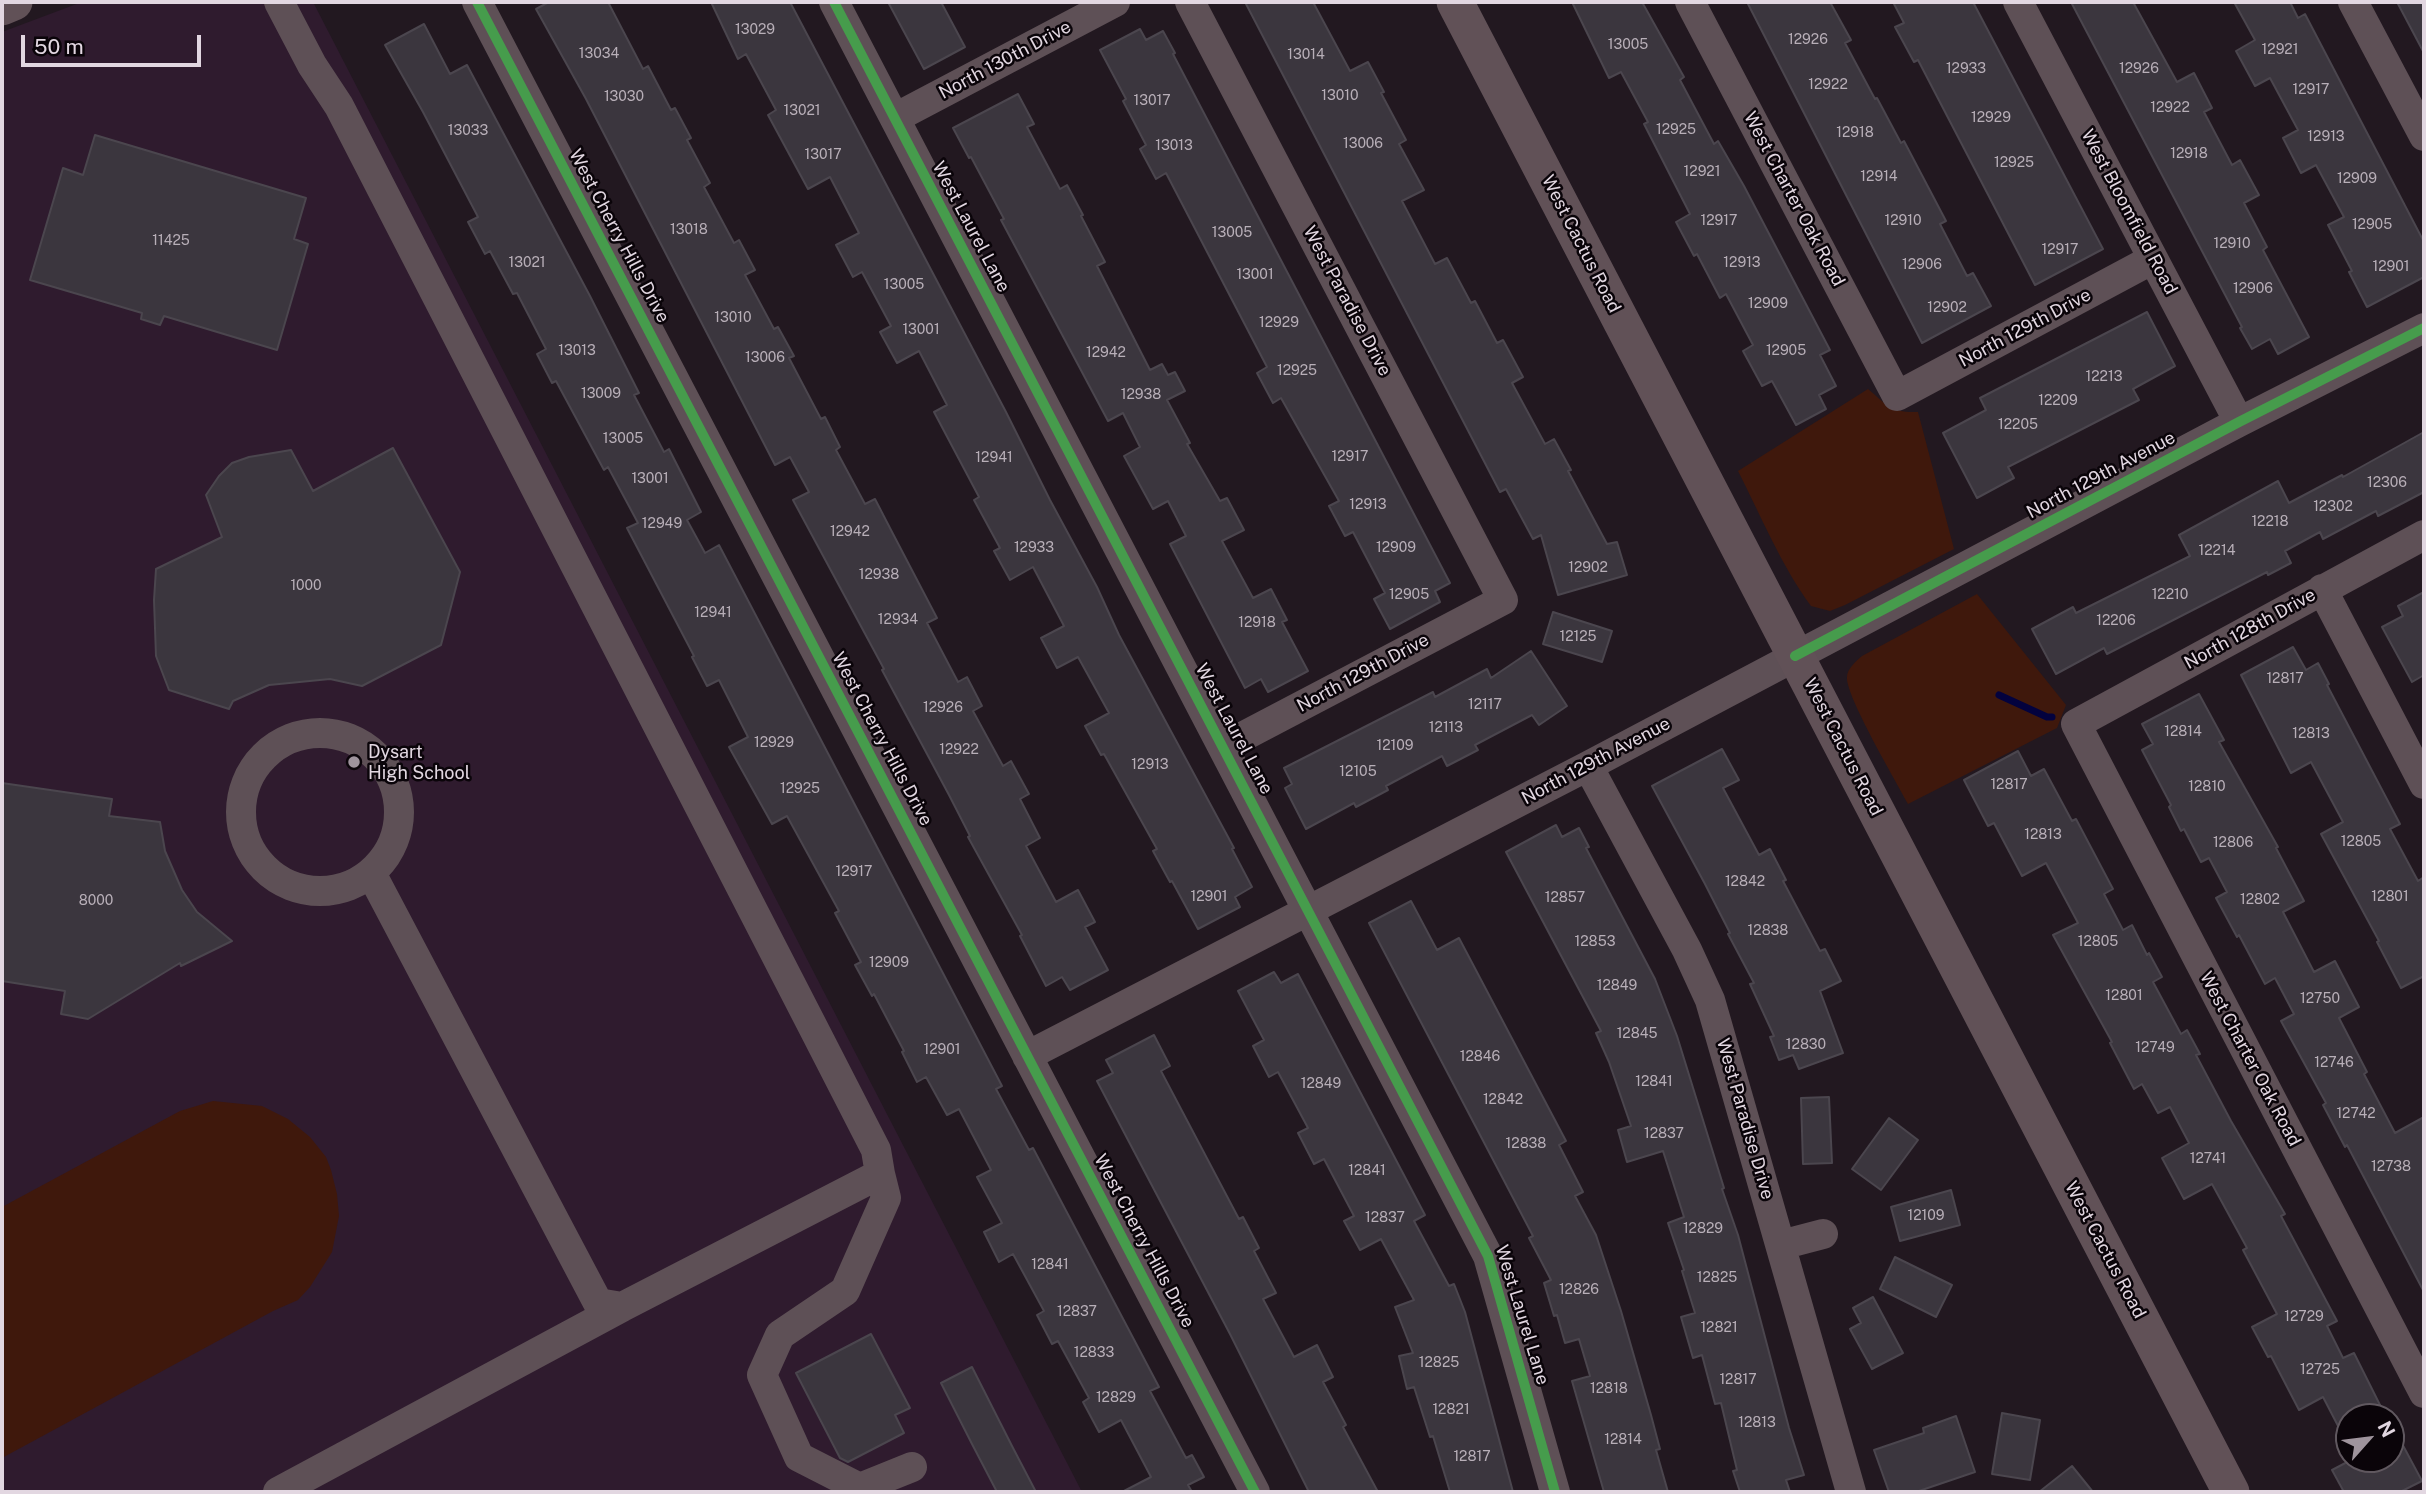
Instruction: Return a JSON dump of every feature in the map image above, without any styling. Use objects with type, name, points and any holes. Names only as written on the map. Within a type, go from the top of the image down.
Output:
[{"type":"main road","points":[[2,7],[14,2]]},
{"type":"main road","name":"West Cactus Road","points":[[1455,2],[2231,1492]]},
{"type":"street","points":[[279,2],[312,65],[339,106],[876,1150],[886,1198],[845,1291],[780,1335],[762,1375],[799,1457],[860,1488],[912,1467]]},
{"type":"street","name":"West Cherry Hills Drive","points":[[477,2],[1255,1492]]},
{"type":"street","name":"West Laurel Lane","points":[[834,2],[1488,1256],[1555,1492]]},
{"type":"street","name":"North 130th Drive","points":[[895,118],[1115,2]]},
{"type":"street","name":"West Paradise Drive","points":[[1190,2],[1503,600]]},
{"type":"street","name":"West Charter Oak Road","points":[[1690,2],[1897,396]]},
{"type":"street","name":"West Bloomfield Road","points":[[2018,2],[2239,422]]},
{"type":"street","points":[[2353,2],[2422,125]]},
{"type":"street","name":"North 129th Drive","points":[[1897,396],[2153,259]]},
{"type":"street","name":"North 129th Avenue","points":[[1027,1056],[1588,765],[2239,422],[2424,328]]},
{"type":"street","name":"North 128th Drive","points":[[2076,724],[2424,535]]},
{"type":"street","points":[[2322,589],[2424,783]]},
{"type":"street","name":"North 129th Drive","points":[[1223,747],[1503,600]]},
{"type":"street","name":"West Charter Oak Road","points":[[2076,724],[2424,1393]]},
{"type":"street","points":[[325,732],[348,737],[369,749],[385,766],[399,803],[399,822],[394,842],[371,873],[351,885],[327,891],[304,890],[281,881],[262,867],[249,847],[241,825],[241,801],[247,778],[261,758],[279,743],[301,734],[325,732]]},
{"type":"street","name":"West Paradise Drive","points":[[1588,765],[1687,950],[1710,1000],[1851,1492]]},
{"type":"street","points":[[371,873],[598,1303],[622,1307]]},
{"type":"street","points":[[278,1492],[622,1307],[880,1174]]},
{"type":"street","points":[[1782,1245],[1823,1234]]},
{"type":"shaded area","name":"Dysart High School","points":[[82,2],[313,2],[1082,1492],[2,1492],[2,32]]},
{"type":"shaded area","points":[[1868,389],[1895,409],[1918,412],[1954,549],[1830,611],[1811,606],[1800,590],[1738,471]]},
{"type":"shaded area","points":[[1977,594],[2066,705],[2057,728],[1908,804],[1854,701],[1847,674],[1862,656]]},
{"type":"shaded area","points":[[213,1101],[262,1106],[288,1119],[310,1137],[326,1157],[337,1194],[339,1216],[332,1252],[310,1287],[298,1300],[2,1458],[2,1207],[180,1111]]},
{"type":"building","points":[[549,2],[608,2],[643,69],[648,66],[671,110],[675,108],[691,138],[687,140],[710,183],[704,187],[734,243],[739,240],[755,270],[745,275],[774,329],[778,327],[794,356],[789,358],[821,419],[825,417],[840,447],[836,450],[865,504],[875,499],[937,618],[927,623],[958,682],[967,677],[982,706],[973,711],[1003,766],[1011,761],[1029,794],[1020,799],[1040,838],[1026,846],[1056,902],[1078,890],[1095,922],[1085,927],[1108,970],[1070,990],[1062,977],[1046,986],[1020,936],[1022,935],[882,670],[884,669],[793,500],[809,492],[790,457],[775,465],[586,99],[536,9]]},
{"type":"building","points":[[711,2],[790,2],[1097,587],[1119,635],[1234,848],[1232,849],[1252,887],[1235,897],[1240,907],[1198,929],[1172,881],[1170,882],[1153,851],[1157,849],[1104,754],[1101,755],[1085,726],[1109,713],[1078,657],[1057,668],[1041,638],[1064,626],[1033,567],[1010,580],[994,551],[1000,548],[974,500],[979,497],[934,412],[947,405],[919,351],[897,363],[880,332],[891,326],[862,272],[853,277],[836,245],[859,233],[830,177],[808,189],[768,115],[776,110],[746,54],[738,59]]},
{"type":"building","points":[[888,2],[941,2],[965,47],[924,69]]},
{"type":"building","points":[[1245,2],[1313,2],[1350,71],[1368,62],[1406,140],[1399,144],[1424,190],[1402,201],[1435,264],[1447,258],[1471,303],[1475,301],[1497,343],[1503,340],[1523,377],[1512,383],[1545,444],[1554,439],[1607,544],[1617,542],[1627,575],[1558,595],[1541,535],[1533,539],[1506,489],[1500,492]]},
{"type":"building","points":[[1572,2],[1642,2],[1684,77],[1680,80],[1714,144],[1718,141],[1744,186],[1830,350],[1820,355],[1836,386],[1819,395],[1826,409],[1796,425],[1772,381],[1762,386],[1743,351],[1753,345],[1726,294],[1720,298],[1697,254],[1694,256],[1676,222],[1690,214],[1644,124],[1648,122],[1621,72],[1609,78]]},
{"type":"building","points":[[1747,2],[1830,2],[1851,40],[1845,43],[1901,143],[1904,141],[1946,221],[1940,224],[1967,276],[1973,273],[1991,306],[1922,343]]},
{"type":"building","points":[[1893,2],[1973,2],[2103,249],[2035,285],[1918,60],[1914,62],[1895,27],[1904,23]]},
{"type":"building","points":[[2071,2],[2133,2],[2177,82],[2194,73],[2212,108],[2204,112],[2232,165],[2240,160],[2259,195],[2244,203],[2267,247],[2263,250],[2309,337],[2278,354],[2270,339],[2252,349]]},
{"type":"building","points":[[2234,2],[2290,2],[2298,18],[2305,14],[2424,242],[2424,277],[2367,307],[2328,225],[2344,217],[2316,165],[2301,173],[2283,138],[2298,130],[2270,78],[2255,86],[2236,51],[2255,40]]},
{"type":"building","points":[[2397,2],[2424,2],[2424,53]]},
{"type":"building","points":[[424,24],[450,74],[467,65],[590,296],[639,393],[634,395],[664,452],[669,449],[701,512],[687,520],[705,553],[719,545],[1002,1086],[996,1089],[1029,1150],[1033,1148],[1159,1387],[1150,1391],[1186,1458],[1192,1455],[1204,1477],[1188,1485],[1192,1492],[1122,1492],[1151,1477],[1121,1420],[1099,1432],[1083,1402],[1089,1398],[1058,1341],[1052,1344],[1037,1315],[1044,1311],[1013,1254],[999,1262],[984,1232],[1002,1223],[977,1177],[991,1170],[959,1109],[947,1115],[926,1077],[917,1082],[874,994],[872,996],[855,965],[861,962],[835,913],[839,911],[787,816],[772,824],[729,747],[748,737],[719,680],[707,686],[627,528],[638,523],[608,467],[604,470],[556,381],[552,383],[537,354],[546,349],[517,293],[513,294],[490,251],[485,254],[468,222],[478,217],[385,45]]},
{"type":"building","points":[[1140,29],[1146,40],[1163,31],[1450,583],[1435,591],[1440,602],[1390,629],[1374,599],[1385,593],[1353,532],[1345,536],[1329,506],[1339,501],[1281,398],[1273,403],[1257,373],[1267,367],[1166,173],[1156,179],[1140,149],[1146,145],[1100,50]]},
{"type":"building","points":[[1018,94],[1034,124],[1027,127],[1060,189],[1067,185],[1083,215],[1081,216],[1105,262],[1097,266],[1150,370],[1162,364],[1168,375],[1175,372],[1185,391],[1167,400],[1190,443],[1187,444],[1220,501],[1227,498],[1244,530],[1222,541],[1253,598],[1271,589],[1287,620],[1282,622],[1308,671],[1268,692],[1261,679],[1245,688],[1170,544],[1186,536],[1168,501],[1153,509],[1124,456],[1140,447],[1123,413],[1108,421],[1001,220],[1004,219],[953,128]]},
{"type":"building","points":[[95,135],[306,198],[294,239],[308,244],[277,350],[164,316],[160,325],[141,319],[142,313],[30,280],[63,168],[83,175]]},
{"type":"building","points":[[2147,312],[2175,366],[2133,389],[2139,400],[2008,467],[2014,478],[1977,498],[1943,433],[1986,410],[1980,398]]},
{"type":"building","points":[[2424,432],[2424,492],[2378,516],[2376,511],[2323,539],[2320,532],[2285,551],[2291,563],[2268,575],[2267,572],[2107,654],[2104,648],[2056,674],[2032,629],[2073,607],[2076,613],[2190,556],[2179,535],[2278,481],[2289,503],[2342,475],[2343,477]]},
{"type":"building","points":[[393,448],[460,572],[441,645],[362,686],[330,679],[269,685],[233,701],[229,709],[169,690],[156,656],[156,569],[222,537],[206,495],[219,476],[232,463],[249,457],[291,450],[313,491]]},
{"type":"building","points":[[2424,592],[2424,675],[2412,682],[2382,627],[2403,616],[2398,606]]},
{"type":"building","points":[[1553,612],[1612,631],[1602,662],[1543,644]]},
{"type":"building","points":[[2293,647],[2306,670],[2318,663],[2400,824],[2390,829],[2418,881],[2424,877],[2424,976],[2401,988],[2377,942],[2379,941],[2321,834],[2343,822],[2311,762],[2291,773],[2241,675]]},
{"type":"building","points":[[1531,651],[1567,706],[1539,725],[1532,715],[1475,745],[1478,750],[1447,766],[1442,756],[1386,786],[1388,790],[1356,807],[1354,803],[1306,829],[1285,788],[1292,784],[1284,768],[1433,692],[1435,697],[1487,669],[1491,678]]},
{"type":"building","points":[[2199,694],[2224,740],[2219,742],[2278,847],[2276,848],[2304,901],[2283,912],[2314,972],[2335,961],[2359,1007],[2339,1018],[2395,1133],[2424,1117],[2424,1292],[2347,1145],[2345,1147],[2323,1105],[2326,1103],[2281,1021],[2294,1014],[2275,978],[2265,984],[2239,935],[2237,937],[2216,898],[2227,892],[2209,858],[2201,862],[2184,829],[2181,831],[2169,807],[2171,805],[2142,750],[2153,744],[2142,724]]},
{"type":"building","points":[[1722,749],[1739,780],[1723,788],[1759,855],[1770,849],[1786,880],[1783,881],[1820,951],[1825,949],[1841,981],[1820,991],[1843,1053],[1799,1069],[1793,1055],[1779,1060],[1770,1037],[1774,1036],[1750,984],[1754,983],[1652,786]]},
{"type":"building","points":[[2018,751],[2031,776],[2044,769],[2072,821],[2076,819],[2113,889],[2104,894],[2123,930],[2132,925],[2147,955],[2149,953],[2162,977],[2153,982],[2181,1034],[2187,1030],[2200,1054],[2196,1055],[2231,1121],[2285,1214],[2281,1216],[2337,1321],[2327,1326],[2343,1358],[2354,1353],[2379,1403],[2335,1403],[2335,1420],[2323,1397],[2299,1410],[2271,1356],[2268,1357],[2252,1327],[2277,1314],[2243,1250],[2247,1248],[2212,1184],[2184,1199],[2162,1158],[2189,1143],[2170,1107],[2158,1113],[2142,1084],[2134,1089],[2110,1043],[2112,1042],[2053,935],[2078,923],[2046,863],[2022,876],[1994,823],[1988,826],[1964,780]]},
{"type":"building","points":[[2,783],[112,799],[109,816],[160,822],[165,851],[182,890],[197,912],[232,941],[181,966],[180,963],[88,1019],[61,1014],[65,991],[2,981]]},
{"type":"building","points":[[1556,825],[1562,837],[1579,828],[1589,847],[1586,848],[1655,979],[1677,1036],[1738,1235],[1804,1475],[1786,1480],[1790,1492],[1740,1492],[1733,1471],[1737,1470],[1721,1403],[1715,1404],[1702,1355],[1693,1358],[1681,1317],[1695,1313],[1668,1223],[1684,1217],[1663,1151],[1627,1162],[1618,1130],[1631,1126],[1596,1033],[1601,1031],[1506,852]]},
{"type":"building","points":[[1411,901],[1437,950],[1459,938],[1566,1141],[1559,1145],[1583,1192],[1575,1196],[1596,1235],[1621,1311],[1660,1449],[1656,1450],[1668,1492],[1604,1492],[1572,1381],[1590,1376],[1579,1339],[1565,1343],[1544,1283],[1551,1280],[1529,1238],[1533,1236],[1369,923]]},
{"type":"building","points":[[1274,972],[1281,983],[1298,974],[1425,1215],[1414,1221],[1449,1286],[1454,1284],[1465,1312],[1513,1492],[1450,1492],[1414,1387],[1407,1389],[1399,1356],[1413,1353],[1395,1307],[1414,1300],[1381,1239],[1360,1250],[1344,1221],[1354,1216],[1324,1159],[1314,1164],[1298,1133],[1308,1128],[1278,1072],[1269,1077],[1253,1046],[1264,1040],[1238,991]]},
{"type":"building","points":[[1154,1035],[1170,1066],[1161,1071],[1239,1219],[1243,1217],[1259,1248],[1254,1251],[1276,1293],[1263,1299],[1294,1357],[1317,1345],[1333,1377],[1323,1382],[1346,1425],[1343,1427],[1378,1492],[1309,1492],[1230,1334],[1097,1081],[1113,1073],[1106,1060]]},
{"type":"building","points":[[1829,1097],[1832,1163],[1803,1164],[1801,1098]]},
{"type":"building","points":[[1889,1118],[1918,1140],[1881,1190],[1852,1169]]},
{"type":"building","points":[[1951,1190],[1960,1225],[1900,1241],[1891,1207]]},
{"type":"building","points":[[1895,1257],[1952,1285],[1936,1317],[1880,1289]]},
{"type":"building","points":[[1873,1297],[1903,1353],[1872,1369],[1850,1329],[1861,1323],[1853,1308]]},
{"type":"building","points":[[871,1334],[910,1408],[895,1415],[904,1433],[848,1462],[840,1458],[796,1373]]},
{"type":"building","points":[[972,1367],[1036,1492],[997,1492],[972,1444],[941,1383]]},
{"type":"building","points":[[2002,1413],[2040,1420],[2030,1480],[1992,1474]]},
{"type":"building","points":[[1956,1416],[1975,1472],[1916,1492],[1889,1492],[1874,1450],[1924,1433],[1923,1428]]},
{"type":"building","points":[[2405,1449],[2422,1481],[2400,1492],[2344,1492],[2332,1470],[2335,1468],[2335,1473],[2405,1473]]},
{"type":"building","points":[[2072,1466],[2093,1492],[2039,1492]]},
{"type":"waterway","points":[[1999,695],[2052,717]]},
{"type":"cycle path","points":[[477,2],[1255,1492]]},
{"type":"cycle path","points":[[834,2],[1488,1256],[1555,1492]]},
{"type":"cycle path","points":[[1795,656],[2239,422],[2424,328]]},
{"type":"place","name":"Dysart High School","points":[[354,762]]}]
